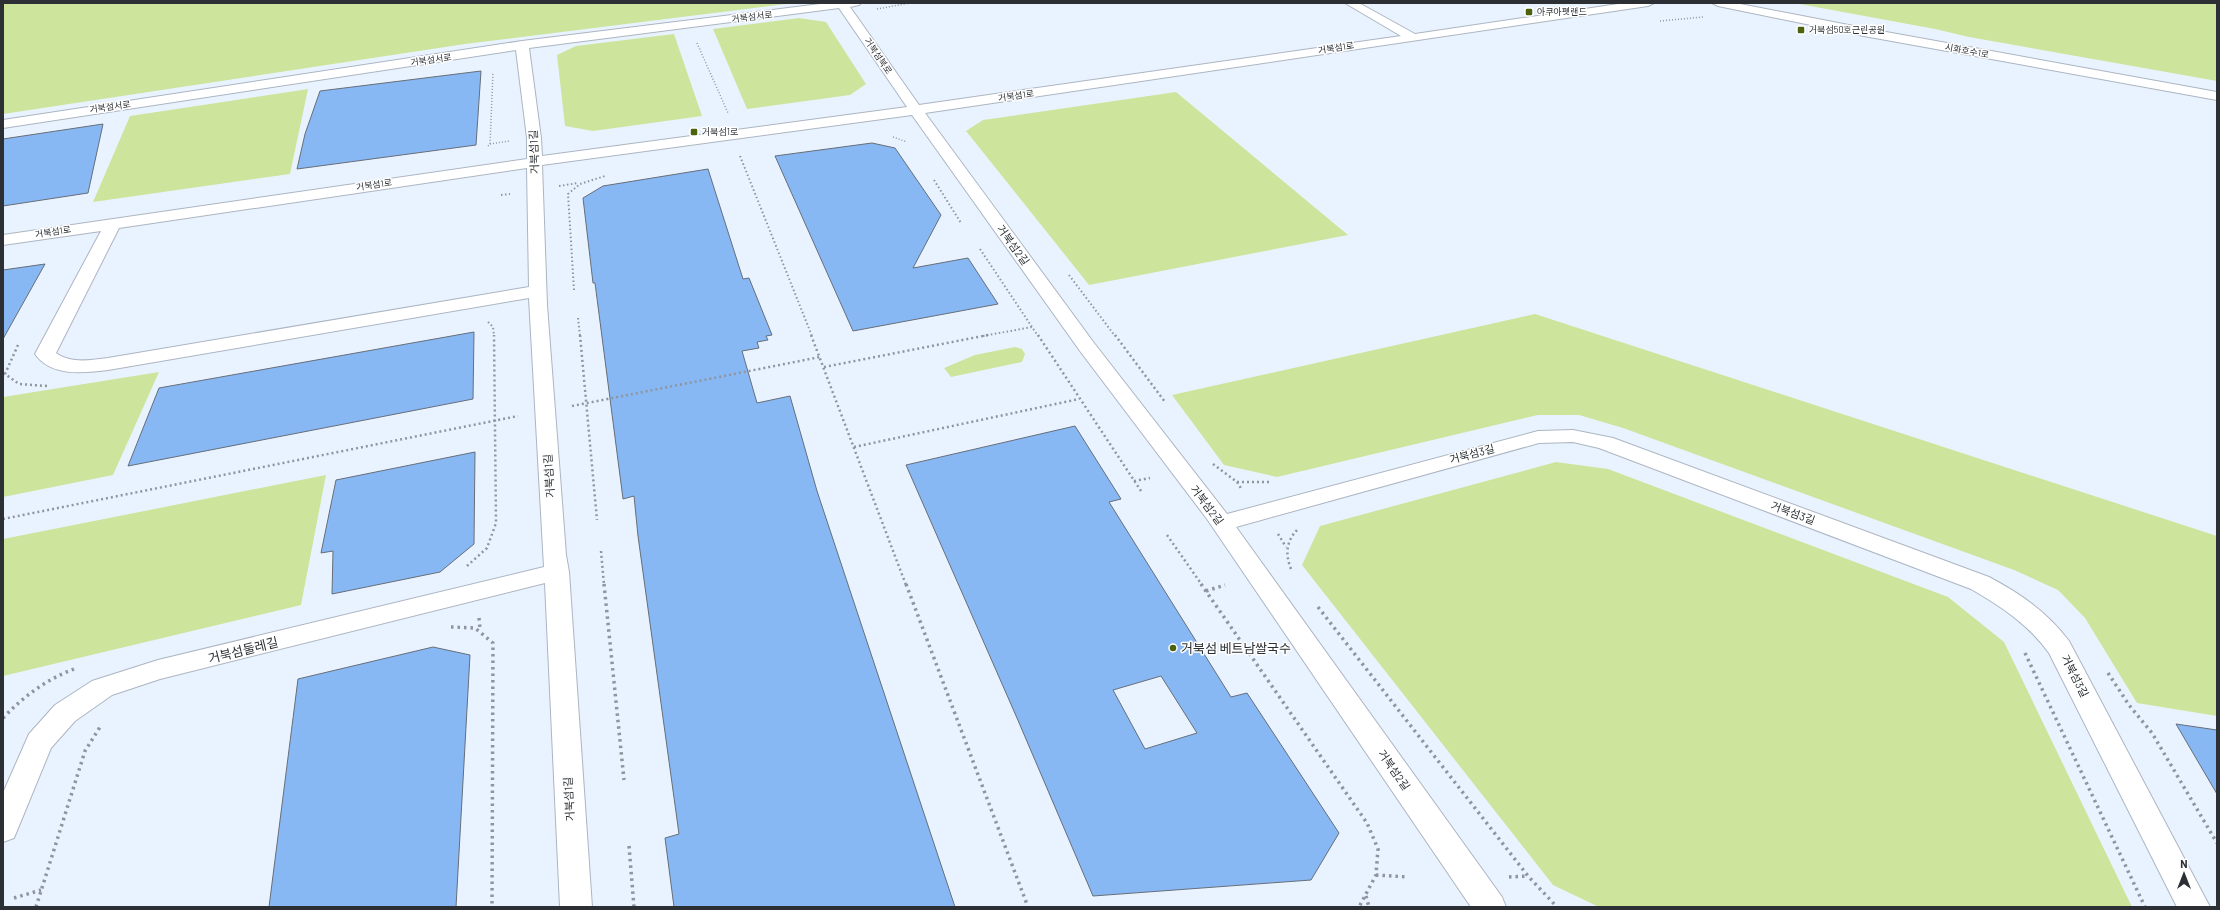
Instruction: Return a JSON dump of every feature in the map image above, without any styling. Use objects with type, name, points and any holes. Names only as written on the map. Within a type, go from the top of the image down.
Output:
[{"type":"street","name":"거북섬서로","points":[[3,124],[522,45],[859,3]]},
{"type":"street","points":[[1351,3],[1412,37]]},
{"type":"street","name":"거북섬1로","points":[[3,240],[534,162],[915,109],[1648,3]]},
{"type":"street","name":"시화호수1로","points":[[1718,3],[1864,32],[2217,96]]},
{"type":"street","name":"거북섬북로","points":[[842,4],[915,109]]},
{"type":"street","name":"거북섬1길","points":[[522,45],[534,138],[538,291],[557,572],[576,907]]},
{"type":"street","name":"거북섬2길","points":[[915,109],[1087,347],[1221,523],[1490,907]]},
{"type":"street","points":[[113,223],[45,354],[54,362],[76,368],[108,364],[538,291]]},
{"type":"street","name":"거북섬3길","points":[[1221,523],[1538,437],[1573,436],[1605,443],[1980,583],[2020,606],[2044,626],[2060,648],[2194,907]]},
{"type":"street","name":"거북섬둘레길","points":[[3,829],[39,742],[65,713],[102,688],[166,669],[557,572]]},
{"type":"path","points":[[872,11],[880,7],[910,3]]},
{"type":"path","points":[[1656,21],[1682,17],[1705,17]]},
{"type":"path","points":[[694,37],[730,116]]},
{"type":"path","points":[[490,144],[493,67]]},
{"type":"path","points":[[888,137],[905,140],[912,145]]},
{"type":"path","points":[[484,150],[490,144],[512,141]]},
{"type":"path","points":[[733,158],[748,155]]},
{"type":"path","points":[[740,156],[824,367],[1028,907]]},
{"type":"path","points":[[555,187],[582,183],[610,175]]},
{"type":"path","points":[[932,177],[961,222]]},
{"type":"path","points":[[574,290],[567,200],[568,194],[573,187],[582,183]]},
{"type":"path","points":[[499,192],[501,195],[501,203]]},
{"type":"path","points":[[501,195],[512,193]]},
{"type":"path","points":[[980,249],[1141,491]]},
{"type":"path","points":[[1065,270],[1169,407]]},
{"type":"path","points":[[578,318],[597,520]]},
{"type":"path","points":[[466,567],[480,557],[492,540],[496,523],[494,334],[493,327],[485,320]]},
{"type":"path","points":[[824,367],[1032,326]]},
{"type":"path","points":[[20,342],[5,374],[11,382],[23,386],[48,386]]},
{"type":"path","points":[[1050,355],[1056,353]]},
{"type":"path","points":[[572,406],[820,357]]},
{"type":"path","points":[[854,447],[1079,399]]},
{"type":"path","points":[[3,519],[518,416]]},
{"type":"path","points":[[1211,462],[1237,482],[1242,490]]},
{"type":"path","points":[[1134,481],[1150,478]]},
{"type":"path","points":[[1237,482],[1274,482]]},
{"type":"path","points":[[1292,572],[1286,559],[1286,546],[1293,533],[1299,528]]},
{"type":"path","points":[[1278,534],[1286,546]]},
{"type":"path","points":[[1167,535],[1367,823],[1378,849],[1376,876],[1359,907]]},
{"type":"path","points":[[601,551],[624,780]]},
{"type":"path","points":[[1206,591],[1225,585]]},
{"type":"path","points":[[1314,602],[1528,876],[1557,907]]},
{"type":"path","points":[[478,611],[480,629],[493,643],[492,907]]},
{"type":"path","points":[[448,627],[463,626],[480,629]]},
{"type":"path","points":[[2021,647],[2145,907]]},
{"type":"path","points":[[3,718],[17,703],[41,684],[83,666]]},
{"type":"path","points":[[36,907],[85,751],[95,733],[105,721]]},
{"type":"path","points":[[629,846],[634,907]]},
{"type":"path","points":[[1376,876],[1408,877]]},
{"type":"path","points":[[1507,877],[1528,876]]},
{"type":"path","points":[[14,898],[41,890]]},
{"type":"path","points":[[1366,895],[1369,907]]},
{"type":"green space","points":[[3,3],[794,3],[465,44],[3,114]]},
{"type":"green space","points":[[1794,3],[2217,3],[2217,81],[1969,37],[1935,29]]},
{"type":"green space","points":[[799,18],[826,22],[866,84],[850,95],[747,109],[713,29]]},
{"type":"green space","points":[[674,34],[702,116],[593,131],[565,126],[557,55],[576,46]]},
{"type":"green space","points":[[308,89],[290,174],[93,202],[130,116]]},
{"type":"green space","points":[[1176,92],[1348,235],[1089,285],[966,131],[983,120]]},
{"type":"green space","points":[[1535,314],[2217,536],[2217,716],[2137,703],[2085,618],[2058,590],[2014,570],[1623,428],[1579,415],[1538,415],[1277,477],[1224,465],[1172,395]]},
{"type":"green space","points":[[1015,347],[1022,349],[1025,354],[1022,362],[951,377],[944,368],[975,355]]},
{"type":"green space","points":[[159,372],[113,475],[3,497],[3,397]]},
{"type":"green space","points":[[1556,462],[1608,469],[1948,597],[2004,642],[2132,907],[1599,907],[1553,885],[1302,565],[1320,526]]},
{"type":"green space","points":[[326,475],[301,605],[3,676],[3,539]]},
{"type":"building","points":[[481,71],[476,145],[297,169],[305,134],[320,91]]},
{"type":"building","points":[[103,124],[88,193],[3,206],[3,139]]},
{"type":"building","points":[[872,143],[895,148],[941,215],[913,268],[968,258],[998,304],[853,331],[775,156]]},
{"type":"building","points":[[708,169],[743,279],[749,278],[772,335],[766,336],[768,340],[757,342],[759,348],[742,351],[757,403],[790,396],[817,491],[955,907],[674,907],[665,838],[679,834],[638,536],[634,496],[623,499],[595,283],[593,283],[583,198],[603,186]]},
{"type":"building","points":[[45,264],[3,339],[3,270]]},
{"type":"building","points":[[474,332],[473,399],[128,466],[159,388]]},
{"type":"building","points":[[1075,426],[1121,499],[1109,502],[1231,697],[1247,693],[1339,833],[1311,880],[1093,896],[906,465]],"holes":[[[1161,676],[1197,733],[1145,749],[1113,690]]]},
{"type":"building","points":[[475,452],[474,544],[440,572],[332,594],[333,551],[321,553],[336,480]]},
{"type":"building","points":[[433,647],[470,655],[456,907],[269,907],[298,679]]},
{"type":"building","points":[[2176,724],[2217,730],[2217,794]]},
{"type":"place","name":"아쿠아펫랜드","points":[[1529,12]]},
{"type":"place","name":"거북섬50호근린공원","points":[[1801,30]]},
{"type":"place","name":"거북섬1로","points":[[694,132]]},
{"type":"place","name":"거북섬 베트남쌀국수","points":[[1173,648]]}]
